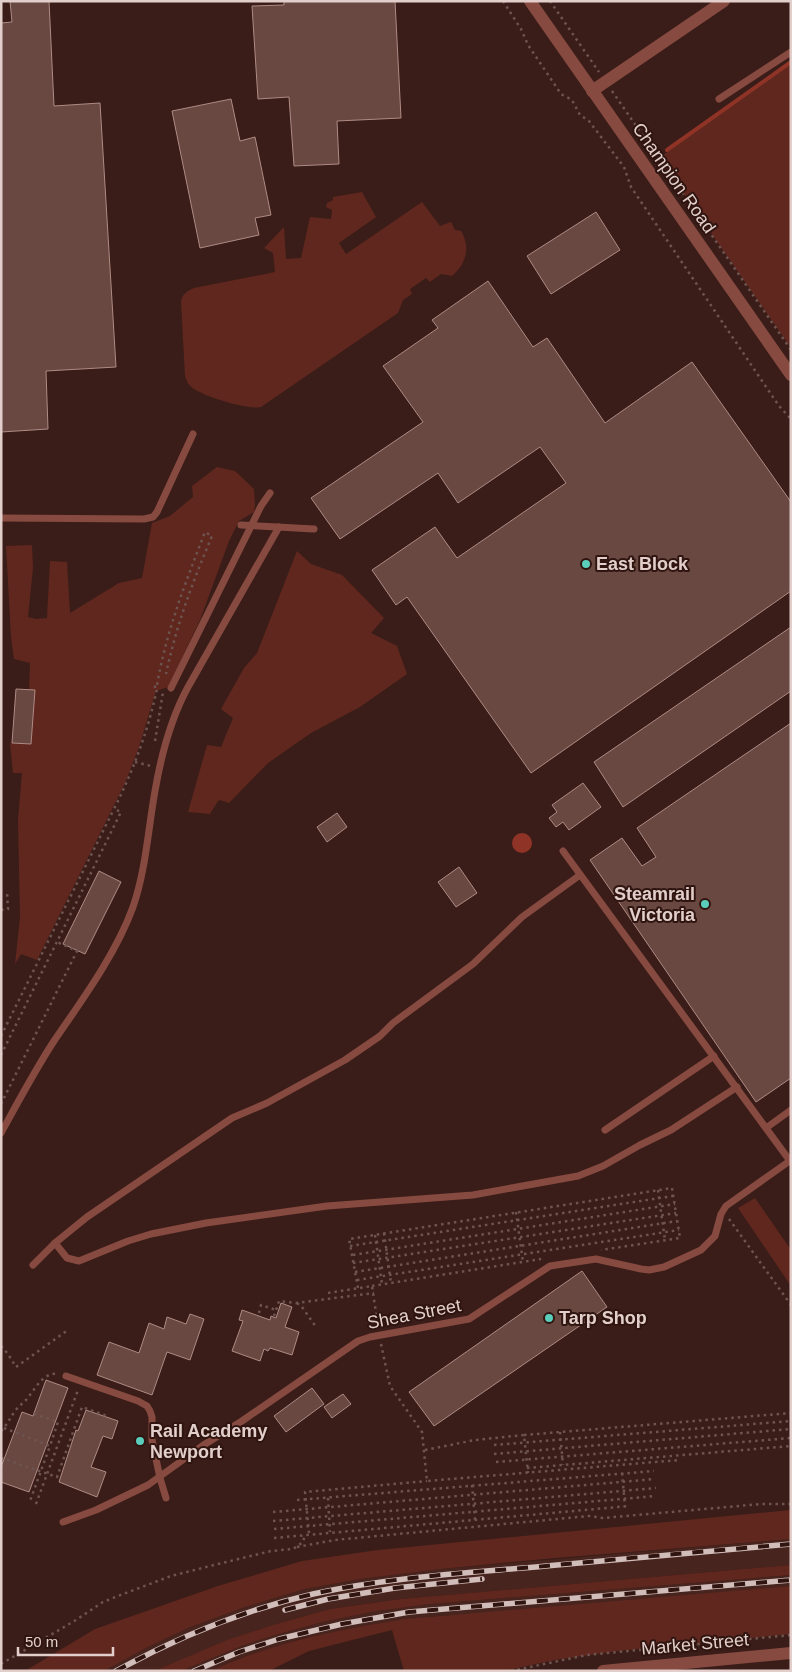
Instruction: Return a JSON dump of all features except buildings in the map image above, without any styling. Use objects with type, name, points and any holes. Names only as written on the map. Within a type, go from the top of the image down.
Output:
[{"type":"street","name":"Champion Road","points":[[530,1],[791,375]]},
{"type":"street","points":[[592,91],[718,3]]},
{"type":"street","name":"Market Street","points":[[609,1670],[791,1653]]},
{"type":"lane","points":[[719,99],[791,52]]},
{"type":"lane","points":[[1,518],[150,518],[157,512],[193,434]]},
{"type":"lane","points":[[167,689],[261,506],[270,493]]},
{"type":"lane","points":[[241,525],[314,529]]},
{"type":"lane","points":[[1,1133],[32,1077],[85,996],[126,923],[143,873],[159,772],[176,712],[188,687],[279,527]]},
{"type":"lane","points":[[563,851],[791,1161],[726,1206]]},
{"type":"lane","points":[[33,1265],[55,1243],[94,1212],[232,1118],[267,1103],[345,1060],[380,1036],[393,1023],[473,964],[522,917],[580,875]]},
{"type":"lane","points":[[605,1130],[714,1056]]},
{"type":"lane","points":[[55,1243],[67,1258],[79,1261],[128,1241],[151,1234],[206,1224],[327,1206],[473,1195],[578,1176],[603,1166],[671,1130],[736,1087]]},
{"type":"lane","points":[[766,1128],[791,1110]]},
{"type":"lane","name":"Shea Street","points":[[63,1522],[96,1510],[160,1478],[197,1449],[242,1421],[349,1346],[364,1338],[469,1319],[550,1266],[596,1259],[641,1269],[650,1270],[664,1267],[701,1250],[715,1236],[726,1206]]},
{"type":"lane","points":[[66,1376],[138,1401],[147,1406],[152,1417],[152,1440],[166,1498]]},
{"type":"path","points":[[503,1],[522,29],[528,45],[561,94],[572,100],[580,115],[590,121],[624,167],[631,188],[779,406],[791,419]]},
{"type":"path","points":[[550,1],[791,350]]},
{"type":"path","points":[[1,1036],[114,809],[135,762],[153,706],[157,689],[155,689],[155,684],[157,684],[164,646],[171,623],[205,532],[212,536],[183,608],[174,637],[166,676]]},
{"type":"path","points":[[155,744],[167,689]]},
{"type":"path","points":[[150,772],[152,760]]},
{"type":"path","points":[[135,762],[151,766]]},
{"type":"path","points":[[1,1055],[121,812],[114,809]]},
{"type":"path","points":[[1,910],[8,909],[8,892]]},
{"type":"path","points":[[1,1104],[77,951],[57,942]]},
{"type":"path","points":[[358,1288],[349,1239],[672,1188],[680,1238],[599,1250]]},
{"type":"path","points":[[658,1190],[665,1240]]},
{"type":"path","points":[[350,1246],[673,1196]]},
{"type":"path","points":[[352,1255],[675,1204]]},
{"type":"path","points":[[726,1206],[728,1218],[791,1305]]},
{"type":"path","points":[[516,1212],[523,1262]]},
{"type":"path","points":[[353,1263],[676,1213]]},
{"type":"path","points":[[355,1272],[677,1221]]},
{"type":"path","points":[[356,1280],[679,1230]]},
{"type":"path","points":[[384,1233],[391,1283]]},
{"type":"path","points":[[374,1235],[382,1284]]},
{"type":"path","points":[[328,1293],[542,1259]]},
{"type":"path","points":[[372,1286],[379,1335],[390,1386],[422,1432],[427,1481]]},
{"type":"path","points":[[274,1316],[279,1301],[296,1302],[374,1293]]},
{"type":"path","points":[[296,1302],[302,1307],[316,1327]]},
{"type":"path","points":[[259,1314],[261,1305],[276,1310]]},
{"type":"path","points":[[1,1346],[16,1367],[68,1330]]},
{"type":"path","points":[[50,1446],[2,1430],[16,1410],[26,1401],[42,1380],[53,1374],[66,1376]]},
{"type":"path","points":[[36,1504],[81,1381]]},
{"type":"path","points":[[1,1458],[57,1477],[82,1407],[107,1416]]},
{"type":"path","points":[[425,1450],[475,1440],[791,1412]]},
{"type":"path","points":[[30,1501],[58,1422],[34,1414]]},
{"type":"path","points":[[494,1445],[791,1421]]},
{"type":"path","points":[[494,1454],[791,1429]]},
{"type":"path","points":[[560,1432],[563,1465]]},
{"type":"path","points":[[524,1435],[528,1473]]},
{"type":"path","points":[[496,1462],[791,1438]]},
{"type":"path","points":[[528,1468],[791,1446]]},
{"type":"path","points":[[297,1547],[303,1542],[307,1534],[308,1517],[305,1492],[679,1460]]},
{"type":"path","points":[[646,1463],[647,1471]]},
{"type":"path","points":[[627,1464],[628,1472]]},
{"type":"path","points":[[297,1500],[654,1471]]},
{"type":"path","points":[[274,1538],[627,1506],[624,1498],[622,1473]]},
{"type":"path","points":[[496,1476],[496,1484]]},
{"type":"path","points":[[273,1512],[655,1479]]},
{"type":"path","points":[[472,1485],[475,1520]]},
{"type":"path","points":[[273,1521],[656,1488]]},
{"type":"path","points":[[274,1529],[656,1496]]},
{"type":"path","points":[[328,1498],[330,1532]]},
{"type":"path","points":[[1,1664],[103,1602],[171,1576],[254,1555],[344,1539],[589,1516],[603,1518],[761,1504],[791,1504]]},
{"type":"path","points":[[511,1671],[587,1655],[791,1635]]},
{"type":"shaded area","points":[[791,63],[791,348],[659,158]]},
{"type":"shaded area","points":[[362,192],[376,217],[339,243],[346,254],[422,202],[440,226],[451,222],[455,230],[461,231],[466,243],[466,255],[461,266],[452,276],[441,274],[430,282],[426,278],[410,289],[412,294],[403,300],[398,313],[261,407],[247,407],[227,402],[208,396],[191,387],[185,376],[181,302],[184,295],[194,288],[275,272],[273,253],[264,248],[284,227],[286,259],[301,258],[310,217],[331,219],[332,210],[326,207],[327,203],[333,200],[333,197]]},
{"type":"shaded area","points":[[217,467],[235,471],[254,489],[254,512],[239,521],[229,541],[200,620],[168,687],[156,691],[139,747],[125,783],[37,960],[21,954],[15,964],[20,917],[18,820],[22,773],[13,773],[10,743],[31,744],[35,691],[29,690],[30,663],[14,659],[6,546],[32,545],[33,568],[28,617],[36,619],[47,618],[50,561],[67,562],[70,613],[119,583],[142,578],[152,523],[170,516],[193,497],[192,486]]},
{"type":"shaded area","points":[[297,551],[311,564],[342,575],[384,618],[371,633],[397,646],[407,674],[360,707],[311,733],[268,763],[229,803],[218,801],[210,814],[188,812],[207,745],[221,747],[233,718],[221,709],[244,668],[257,653]]},
{"type":"shaded area","points":[[522,833],[529,836],[532,843],[529,850],[522,853],[515,850],[512,843],[515,836]]},
{"type":"shaded area","points":[[755,1198],[791,1250],[791,1286],[738,1208]]},
{"type":"shaded area","points":[[791,1510],[791,1539],[555,1558],[360,1579],[305,1589],[245,1607],[188,1628],[104,1671],[25,1671],[95,1629],[218,1586],[302,1561],[378,1550]]},
{"type":"shaded area","points":[[791,1539],[791,1565],[401,1599],[330,1609],[228,1640],[154,1671],[104,1671],[188,1628],[245,1607],[305,1589],[360,1579],[441,1569]]},
{"type":"shaded area","points":[[791,1565],[791,1575],[430,1604],[377,1611],[327,1621],[282,1633],[244,1645],[181,1671],[154,1671],[227,1640],[330,1609],[401,1599]]},
{"type":"shaded area","points":[[791,1575],[791,1586],[528,1610],[437,1616],[377,1624],[299,1639],[237,1659],[211,1671],[181,1671],[244,1645],[282,1633],[327,1621],[377,1611],[430,1604]]},
{"type":"shaded area","points":[[791,1586],[791,1634],[617,1651],[555,1660],[503,1671],[404,1671],[392,1630],[309,1651],[269,1671],[211,1671],[258,1652],[306,1638],[405,1619]]},
{"type":"waterway","points":[[667,150],[791,62]]},
{"type":"railway","points":[[116,1671],[187,1636],[237,1616],[313,1594],[342,1588],[429,1576],[791,1544]]},
{"type":"railway","points":[[285,1610],[328,1599],[395,1588],[482,1579]]},
{"type":"railway","points":[[194,1671],[239,1652],[279,1639],[342,1624],[409,1612],[791,1580]]},
{"type":"place","name":"East Block","points":[[586,564]]},
{"type":"place","name":"Steamrail Victoria","points":[[705,904]]},
{"type":"place","name":"Tarp Shop","points":[[549,1318]]},
{"type":"place","name":"Rail Academy Newport","points":[[140,1441]]}]
